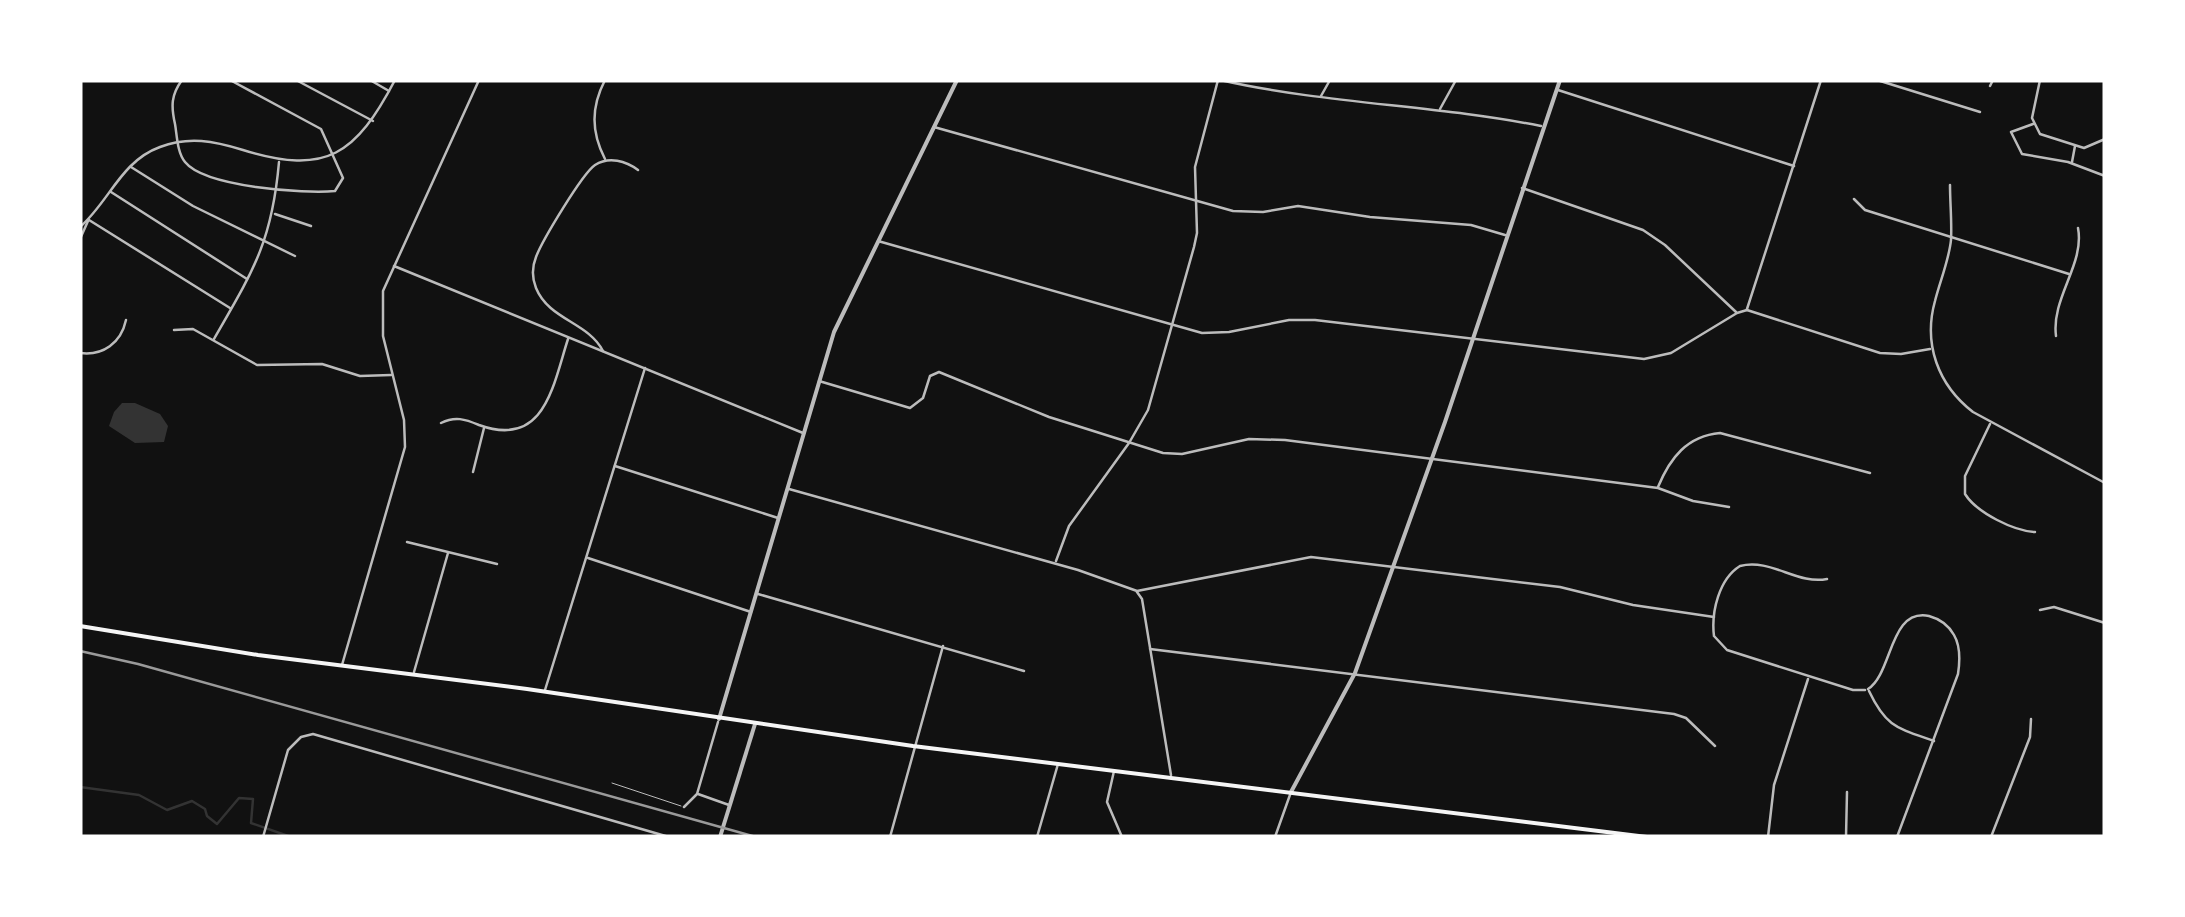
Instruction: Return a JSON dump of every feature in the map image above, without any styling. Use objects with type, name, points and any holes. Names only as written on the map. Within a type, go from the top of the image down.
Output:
[{"type":"main road","points":[[80,626],[913,746],[1647,837]]},
{"type":"street","points":[[182,80],[172,100],[178,142],[186,163],[221,180],[336,191],[342,178],[321,129],[230,80]]},
{"type":"street","points":[[296,80],[373,121]]},
{"type":"street","points":[[370,80],[390,91]]},
{"type":"street","points":[[80,239],[109,191],[130,166],[156,148],[206,141],[280,160],[308,162],[358,139],[373,121],[395,80]]},
{"type":"street","points":[[342,666],[405,446],[404,420],[381,318],[383,291],[478,80]]},
{"type":"street","points":[[605,80],[594,118],[596,139],[605,160]]},
{"type":"street","points":[[684,807],[697,794],[843,310],[958,80]]},
{"type":"street","points":[[1056,563],[1069,526],[1148,410],[1197,233],[1195,167],[1219,80],[1543,126]]},
{"type":"street","points":[[1320,97],[1330,80]]},
{"type":"street","points":[[1439,110],[1456,80]]},
{"type":"street","points":[[1275,837],[1291,792],[1355,673],[1560,80]]},
{"type":"street","points":[[1746,310],[1821,80]]},
{"type":"street","points":[[1877,80],[1980,112]]},
{"type":"street","points":[[1990,86],[1993,80]]},
{"type":"street","points":[[2040,80],[2033,124],[2040,134],[2076,146],[2096,146],[2105,139]]},
{"type":"street","points":[[1557,90],[1794,166]]},
{"type":"street","points":[[2033,124],[2012,132],[2019,151],[2027,156],[2072,163],[2105,176]]},
{"type":"street","points":[[934,127],[1131,181],[1196,203],[1248,212],[1298,206],[1472,225],[1506,235]]},
{"type":"street","points":[[2072,163],[2076,146]]},
{"type":"street","points":[[213,340],[266,244],[280,160]]},
{"type":"street","points":[[604,351],[593,334],[548,305],[537,290],[533,275],[539,250],[588,171],[605,160],[620,161],[638,170]]},
{"type":"street","points":[[130,166],[193,206],[294,256]]},
{"type":"street","points":[[1950,185],[1951,238],[1932,313],[1932,348],[1947,386],[1963,404],[1990,423],[2105,483]]},
{"type":"street","points":[[1522,188],[1644,230],[1737,312]]},
{"type":"street","points":[[109,191],[248,280]]},
{"type":"street","points":[[1854,199],[1865,210],[2069,274]]},
{"type":"street","points":[[274,214],[311,226]]},
{"type":"street","points":[[80,227],[89,220]]},
{"type":"street","points":[[89,220],[232,308]]},
{"type":"street","points":[[2056,336],[2057,309],[2080,241],[2078,228]]},
{"type":"street","points":[[878,241],[1212,334],[1289,320],[1315,320],[1644,359],[1671,353],[1746,310],[1880,353],[1901,354],[1932,348]]},
{"type":"street","points":[[392,266],[804,434]]},
{"type":"street","points":[[80,353],[89,354],[114,344],[126,320]]},
{"type":"street","points":[[174,330],[193,329],[258,365],[322,364],[360,376],[393,375]]},
{"type":"street","points":[[441,423],[458,418],[501,430],[518,428],[540,414],[549,399],[568,338]]},
{"type":"street","points":[[544,692],[645,368]]},
{"type":"street","points":[[820,381],[904,409],[920,402],[930,376],[939,372],[1030,410],[1173,454],[1268,438],[1658,488],[1693,501],[1729,507]]},
{"type":"street","points":[[1990,423],[1965,476],[1966,494],[1979,509],[2024,531],[2035,532]]},
{"type":"street","points":[[473,472],[485,427]]},
{"type":"street","points":[[1658,488],[1668,466],[1685,445],[1720,433],[1870,473]]},
{"type":"street","points":[[615,466],[780,518]]},
{"type":"street","points":[[788,489],[1056,563],[1137,591],[1142,599],[1171,776]]},
{"type":"street","points":[[408,542],[498,564]]},
{"type":"street","points":[[414,675],[448,553]]},
{"type":"street","points":[[586,558],[752,613]]},
{"type":"street","points":[[1137,591],[1298,558],[1576,590],[1633,606],[1714,617]]},
{"type":"street","points":[[1827,579],[1806,580],[1759,564],[1740,566],[1725,580],[1714,617],[1714,636],[1727,650],[1853,690],[1868,690],[1878,682],[1904,624],[1921,616],[1941,621],[1956,638],[1960,665],[1897,837]]},
{"type":"street","points":[[758,594],[1024,670]]},
{"type":"street","points":[[2040,610],[2054,607],[2105,623]]},
{"type":"street","points":[[890,837],[943,646]]},
{"type":"street","points":[[1150,649],[1674,714],[1686,718],[1715,746]]},
{"type":"street","points":[[1768,837],[1774,785],[1809,676]]},
{"type":"street","points":[[1868,690],[1879,714],[1889,724],[1934,740]]},
{"type":"street","points":[[1991,837],[2030,737],[2031,719]]},
{"type":"street","points":[[720,837],[755,724]]},
{"type":"street","points":[[264,835],[288,750],[301,736],[314,734],[669,837]]},
{"type":"street","points":[[1038,837],[1058,762]]},
{"type":"street","points":[[1114,770],[1106,802],[1122,837]]},
{"type":"street","points":[[1846,837],[1847,792]]},
{"type":"street","points":[[697,794],[730,805]]},
{"type":"street","points":[[1573,837],[1574,827]]},
{"type":"lane","points":[[612,784],[684,807]]},
{"type":"shaded area","points":[[122,403],[135,403],[160,414],[168,426],[164,442],[135,443],[109,426]]},
{"type":"waterway","points":[[80,787],[139,795],[167,810],[192,801],[217,824],[239,798],[253,799],[251,823],[291,837]]},
{"type":"railway","points":[[80,651],[756,837]]}]
